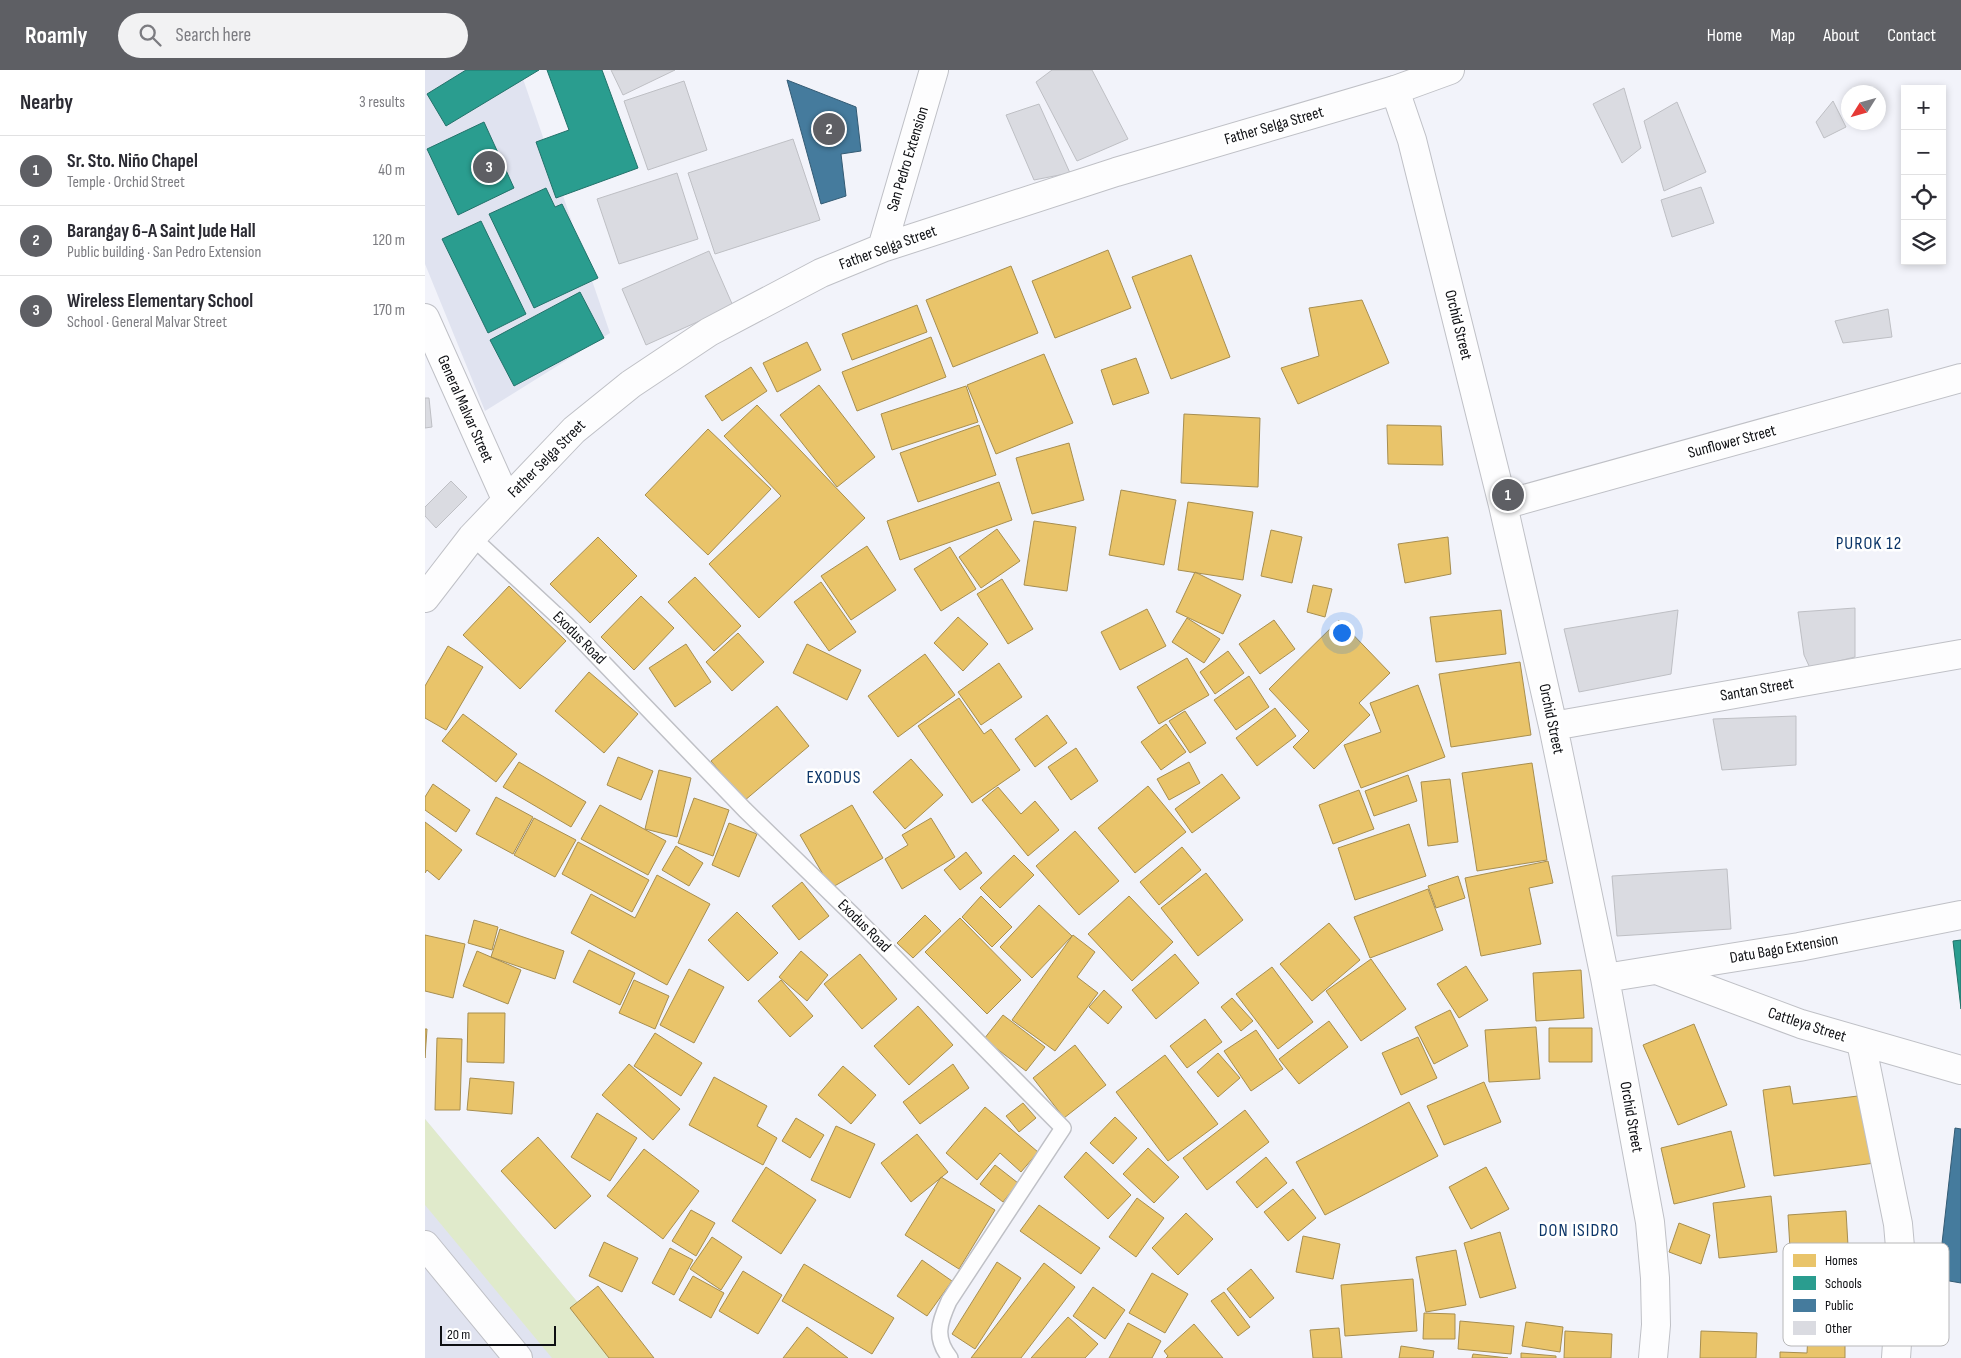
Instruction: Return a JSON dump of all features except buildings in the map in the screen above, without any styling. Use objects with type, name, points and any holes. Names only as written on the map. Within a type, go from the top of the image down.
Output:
[{"type":"street","name":"San Pedro Extension","points":[[881,248],[934,70]]},
{"type":"street","name":"Father Selga Street","points":[[425,598],[472,537],[506,499],[574,430],[639,379],[718,328],[821,273],[881,248],[1126,170],[1395,90],[1449,70]]},
{"type":"street","name":"Orchid Street","points":[[1395,90],[1412,140],[1503,505],[1553,726],[1605,978],[1650,1222],[1655,1278],[1656,1325],[1653,1358]]},
{"type":"street","name":"General Malvar Street","points":[[425,318],[506,499]]},
{"type":"street","name":"Sunflower Street","points":[[1503,505],[1961,378]]},
{"type":"street","name":"Santan Street","points":[[1553,726],[1961,654]]},
{"type":"street","name":"Datu Bago Extension","points":[[1605,978],[1799,947],[1961,915]]},
{"type":"street","name":"Cattleya Street","points":[[1657,970],[1801,1024],[1961,1070]]},
{"type":"street","points":[[1861,1042],[1889,1171],[1900,1243]]},
{"type":"street","points":[[425,1245],[518,1358]]},
{"type":"lane","name":"Exodus Road","points":[[472,537],[573,631],[745,810],[856,918],[1063,1128],[949,1301],[941,1319],[939,1336],[944,1350],[950,1358]]},
{"type":"shaded area","points":[[425,70],[520,70],[610,333],[485,411],[425,264]]},
{"type":"shaded area","points":[[425,1119],[624,1358],[425,1358]]},
{"type":"green space","points":[[425,1119],[624,1358],[552,1358],[425,1205]]},
{"type":"place","name":"Barangay 6-A Saint Jude Hall","points":[[829,129]]},
{"type":"place","name":"Wireless Elementary School","points":[[489,167]]},
{"type":"place","name":"Sr. Sto. Niño Chapel","points":[[1508,495]]},
{"type":"district","name":"PUROK 12","points":[[1869,543]]},
{"type":"district","name":"EXODUS","points":[[834,777]]},
{"type":"district","name":"DON ISIDRO","points":[[1579,1230]]}]
